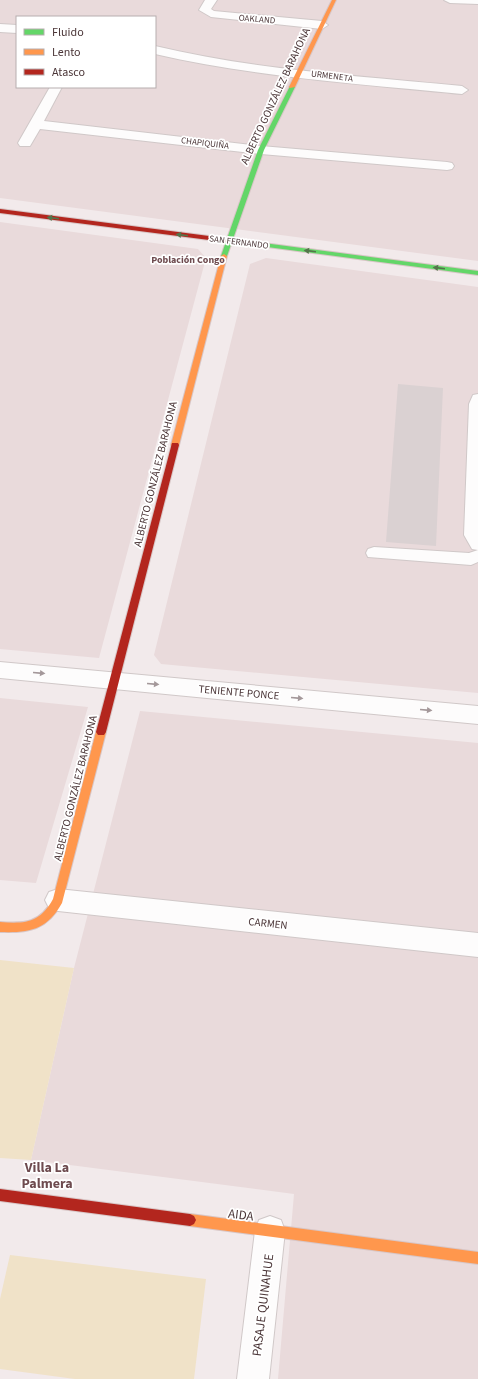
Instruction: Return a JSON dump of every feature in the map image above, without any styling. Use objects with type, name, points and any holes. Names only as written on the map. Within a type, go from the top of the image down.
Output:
[{"type":"street","name":"OAKLAND","points":[[211,0],[205,10],[211,14],[322,25]]},
{"type":"street","name":"ALBERTO GONZÁLEZ BARAHONA","points":[[0,927],[16,929],[37,924],[45,920],[54,910],[58,900],[228,241],[260,150],[300,72],[334,0]]},
{"type":"street","points":[[450,0],[478,1]]},
{"type":"street","points":[[0,28],[16,29]]},
{"type":"street","name":"URMENETA","points":[[156,50],[198,60],[331,77],[462,90]]},
{"type":"street","points":[[25,143],[55,88]]},
{"type":"street","name":"CHAPIQUIÑA","points":[[36,124],[260,150],[447,166]]},
{"type":"street","name":"SAN FERNANDO","points":[[0,211],[478,273]]},
{"type":"street","name":"TENIENTE PONCE","points":[[0,670],[478,715]]},
{"type":"street","name":"CARMEN","points":[[58,900],[478,945]]},
{"type":"street","name":"AIDA","points":[[0,1195],[478,1258]]},
{"type":"street","name":"PASAJE QUINAHUE","points":[[253,1379],[270,1231]]},
{"type":"lane","points":[[478,398],[476,404],[472,535],[478,545]]},
{"type":"lane","points":[[374,553],[471,559],[478,556]]},
{"type":"shaded area","points":[[0,0],[478,0],[478,261],[0,198]]},
{"type":"shaded area","points":[[0,222],[198,249],[206,258],[99,658],[0,649]]},
{"type":"shaded area","points":[[266,258],[478,287],[478,693],[161,664],[154,655],[250,264]]},
{"type":"shaded area","points":[[0,698],[88,707],[36,883],[0,880]]},
{"type":"shaded area","points":[[140,711],[478,743],[478,1379],[278,1379],[294,1194],[31,1160],[74,968]]},
{"type":"shaded area","points":[[0,960],[74,968],[31,1160],[0,1158]]},
{"type":"shaded area","points":[[10,1255],[206,1279],[194,1379],[75,1379],[0,1369],[0,1299]]},
{"type":"building","points":[[398,384],[443,388],[436,546],[386,542]]},
{"type":"traffic: fast","points":[[224,256],[261,150],[292,87]]},
{"type":"traffic: fast","points":[[240,242],[478,273]]},
{"type":"traffic: slow","points":[[292,87],[334,0]]},
{"type":"traffic: slow","points":[[175,445],[224,256]]},
{"type":"traffic: slow","points":[[0,927],[19,927],[35,924],[47,916],[58,900],[101,732]]},
{"type":"traffic: slow","points":[[190,1220],[478,1258]]},
{"type":"traffic: jam","points":[[0,211],[240,242]]},
{"type":"traffic: jam","points":[[101,732],[175,445]]},
{"type":"traffic: jam","points":[[0,1195],[190,1220]]},
{"type":"district","name":"Población Congo","points":[[188,259]]},
{"type":"district","name":"Villa La Palmera","points":[[47,1176]]}]
